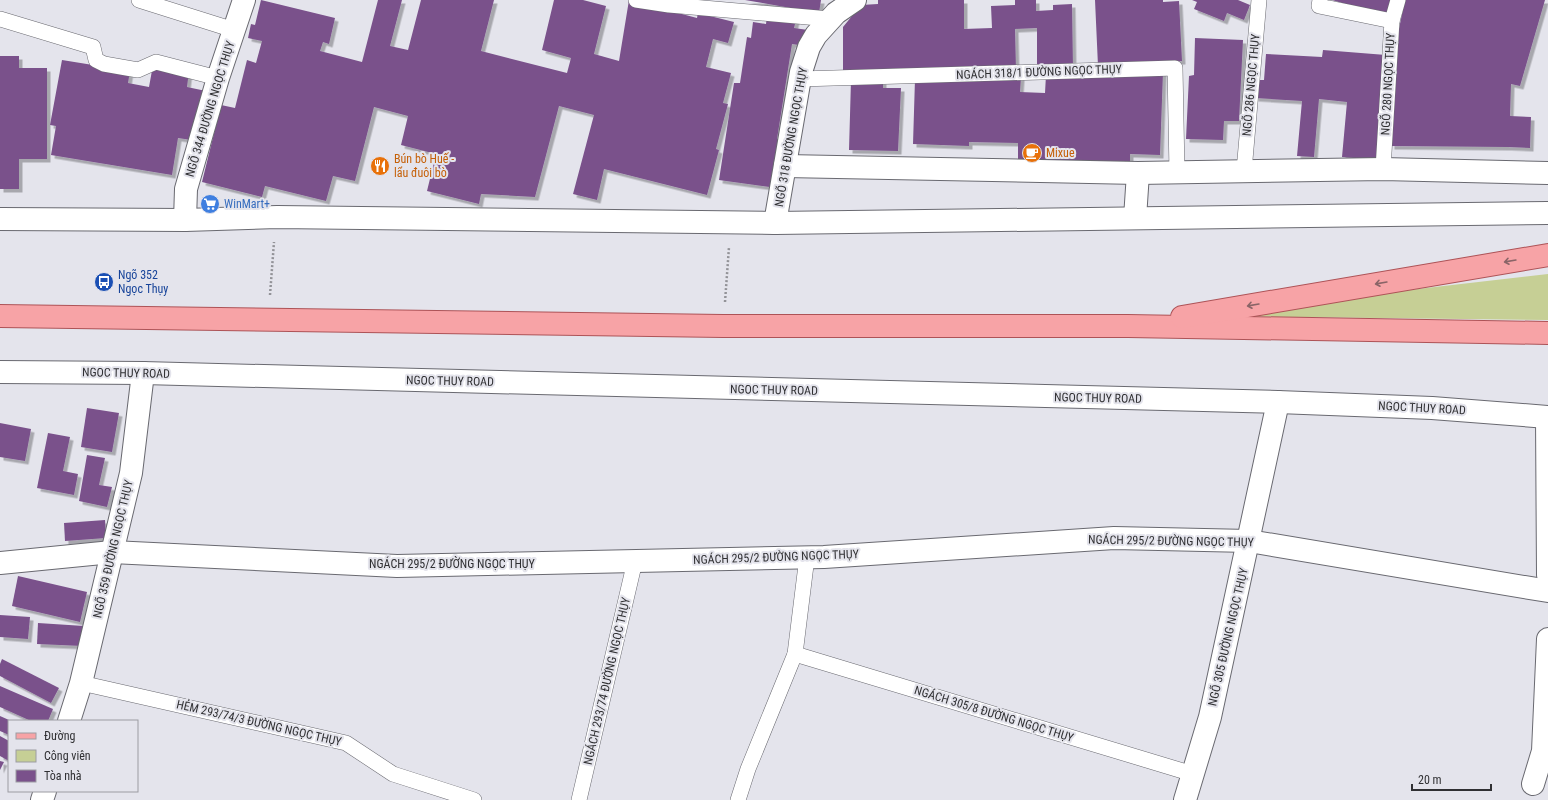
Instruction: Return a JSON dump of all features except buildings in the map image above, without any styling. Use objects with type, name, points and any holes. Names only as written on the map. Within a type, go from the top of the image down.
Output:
[{"type":"main road","points":[[1128,326],[1548,255]]},
{"type":"main road","points":[[0,316],[724,326],[1128,326],[1548,333]]},
{"type":"street","name":"NGÕ 344 ĐƯỜNG NGỌC THỤY","points":[[185,220],[186,190],[218,78],[244,0]]},
{"type":"street","name":"NGÕ 318 ĐƯỜNG NGỌC THỤY","points":[[775,223],[801,72],[809,47],[816,35],[830,19],[855,0]]},
{"type":"street","points":[[785,166],[1138,172],[1383,169],[1548,173]]},
{"type":"street","points":[[1135,218],[1138,172]]},
{"type":"street","points":[[0,219],[185,220],[277,218],[775,223],[1548,213]]},
{"type":"street","name":"NGOC THUY ROAD","points":[[0,372],[143,373],[1278,402],[1432,408],[1548,417]]},
{"type":"street","name":"NGÕ 359 ĐƯỜNG NGỌC THỤY","points":[[69,720],[81,683],[131,473],[143,373]]},
{"type":"street","name":"NGÕ 305 ĐƯỜNG NGỌC THỤY","points":[[1185,800],[1210,717],[1278,402]]},
{"type":"street","points":[[1548,417],[1548,575]]},
{"type":"street","name":"NGÁCH 295/2 ĐƯỜNG NGỌC THỤY","points":[[0,563],[112,552],[397,566],[635,561],[807,557],[1114,538],[1249,541],[1548,591]]},
{"type":"street","points":[[1533,784],[1543,751],[1548,639]]},
{"type":"lane","points":[[139,0],[234,30]]},
{"type":"lane","points":[[636,0],[669,5],[830,19]]},
{"type":"lane","name":"NGÕ 286 NGỌC THỤY","points":[[1244,171],[1259,0]]},
{"type":"lane","points":[[1320,0],[1319,6],[1392,21]]},
{"type":"lane","name":"NGÕ 280 NGỌC THỤY","points":[[1383,169],[1392,21],[1398,0]]},
{"type":"lane","points":[[0,19],[93,47],[96,60],[104,64],[138,70],[156,62],[218,78]]},
{"type":"lane","name":"NGÁCH 318/1 ĐƯỜNG NGỌC THỤY","points":[[800,79],[1175,68],[1177,172]]},
{"type":"lane","points":[[738,800],[748,769],[795,654],[807,557]]},
{"type":"lane","name":"NGÁCH 293/74 ĐƯỜNG NGỌC THỤY","points":[[578,800],[635,561]]},
{"type":"lane","name":"NGÁCH 305/8 ĐƯỜNG NGỌC THỤY","points":[[795,654],[1193,774]]},
{"type":"lane","name":"HẺM 293/74/3 ĐƯỜNG NGỌC THỤY","points":[[81,683],[346,743],[393,774],[474,800]]},
{"type":"path","points":[[267,320],[277,218]]},
{"type":"path","points":[[724,326],[731,222]]},
{"type":"green space","points":[[1548,274],[1548,320],[1218,316],[1305,302]]},
{"type":"place","name":"Mixue","points":[[1032,153]]},
{"type":"place","name":"Bún bò Huế - lẩu đuôi bò","points":[[380,166]]},
{"type":"place","name":"WinMart+","points":[[210,204]]},
{"type":"place","name":"Ngõ 352 Ngọc Thụy","points":[[104,282]]}]
